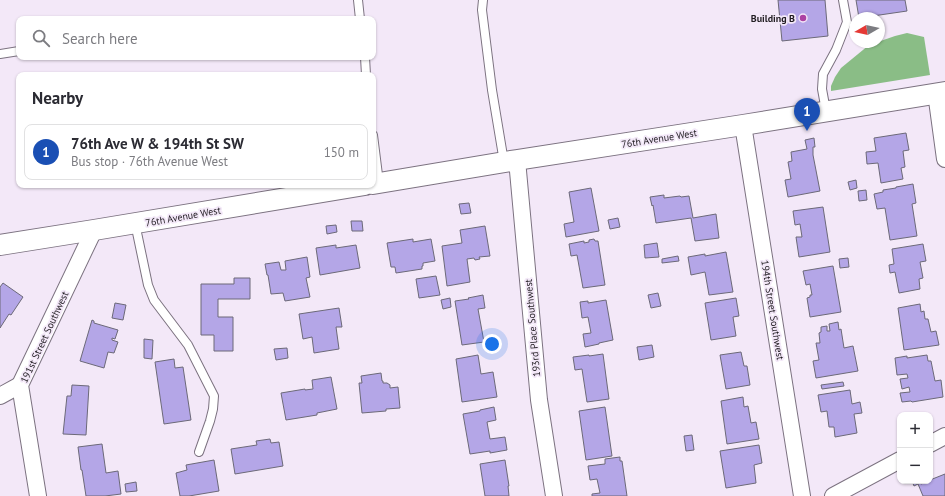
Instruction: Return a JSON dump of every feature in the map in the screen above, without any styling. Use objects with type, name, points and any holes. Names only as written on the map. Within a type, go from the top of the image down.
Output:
[{"type":"street","name":"76th Avenue West","points":[[376,183],[826,112],[940,92]]},
{"type":"street","points":[[940,92],[945,159]]},
{"type":"street","name":"194th Street Southwest","points":[[743,125],[802,496]]},
{"type":"street","name":"193rd Place Southwest","points":[[511,161],[539,400],[554,496]]},
{"type":"street","name":"76th Avenue West","points":[[0,245],[348,188]]},
{"type":"street","name":"191st Street Southwest","points":[[38,496],[20,385],[94,230]]},
{"type":"street","points":[[0,396],[20,385]]},
{"type":"street","points":[[933,442],[945,436]]},
{"type":"street","points":[[833,496],[897,462]]},
{"type":"lane","points":[[358,0],[360,16]]},
{"type":"lane","points":[[483,0],[482,10],[492,90],[511,161]]},
{"type":"lane","points":[[826,112],[822,89],[823,74],[836,50],[847,22],[843,0]]},
{"type":"lane","points":[[0,54],[16,52]]},
{"type":"lane","points":[[365,60],[366,72]]},
{"type":"lane","points":[[135,223],[148,285],[154,300],[188,345],[214,396],[210,421],[198,452]]},
{"type":"green space","points":[[907,33],[924,37],[930,75],[831,91],[831,86],[841,68],[865,48],[885,48],[885,39]]},
{"type":"building","name":"Building B","points":[[778,0],[825,0],[828,36],[782,41]]},
{"type":"building","points":[[856,0],[905,0],[907,11],[885,14],[885,12],[858,12]]},
{"type":"building","points":[[906,133],[909,150],[903,151],[905,167],[901,168],[903,179],[881,183],[878,163],[867,164],[866,152],[876,151],[874,138]]},
{"type":"building","points":[[814,138],[815,147],[813,147],[813,155],[820,191],[788,197],[785,180],[791,179],[788,162],[792,161],[791,152],[807,149],[805,140]]},
{"type":"building","points":[[856,180],[857,188],[850,190],[848,182]]},
{"type":"building","points":[[913,184],[916,203],[912,204],[917,236],[890,240],[885,208],[877,209],[874,194],[883,192],[883,190]]},
{"type":"building","points":[[591,188],[599,231],[566,237],[564,224],[574,222],[569,192]]},
{"type":"building","points":[[866,190],[867,200],[859,201],[858,191]]},
{"type":"building","points":[[664,195],[664,198],[689,196],[693,218],[716,214],[719,238],[695,241],[691,218],[656,223],[650,197]]},
{"type":"building","points":[[469,203],[471,213],[461,214],[459,204]]},
{"type":"building","points":[[823,207],[830,252],[799,257],[796,237],[802,237],[800,224],[795,225],[793,211]]},
{"type":"building","points":[[618,218],[620,227],[610,229],[608,220]]},
{"type":"building","points":[[351,221],[362,221],[363,231],[352,231]]},
{"type":"building","points":[[336,225],[337,232],[327,234],[326,226]]},
{"type":"building","points":[[485,226],[490,256],[479,257],[480,259],[475,260],[474,258],[467,259],[470,282],[447,286],[442,246],[462,243],[460,230]]},
{"type":"building","points":[[413,239],[413,242],[431,239],[435,261],[423,263],[422,269],[396,273],[395,267],[391,267],[387,243]]},
{"type":"building","points":[[594,239],[595,241],[598,241],[605,285],[583,288],[577,255],[571,256],[569,244],[584,241],[584,243],[589,242],[589,240]]},
{"type":"building","points":[[657,243],[659,257],[645,258],[644,245]]},
{"type":"building","points":[[923,244],[926,261],[920,262],[923,278],[919,279],[920,289],[899,293],[895,272],[890,273],[889,265],[894,264],[892,249]]},
{"type":"building","points":[[336,245],[336,248],[356,245],[360,268],[320,275],[316,248]]},
{"type":"building","points":[[726,252],[733,292],[709,295],[705,272],[691,275],[688,257],[705,254],[705,256]]},
{"type":"building","points":[[678,256],[679,261],[662,263],[662,259]]},
{"type":"building","points":[[307,257],[310,277],[306,278],[310,297],[285,301],[283,293],[271,294],[265,264],[279,262],[281,270],[286,270],[285,261]]},
{"type":"building","points":[[848,258],[849,267],[840,268],[839,259]]},
{"type":"building","points":[[833,266],[841,312],[810,317],[807,298],[812,295],[810,284],[806,285],[803,271]]},
{"type":"building","points":[[436,276],[440,295],[419,298],[416,279]]},
{"type":"building","points":[[234,278],[250,278],[250,299],[218,299],[218,317],[233,317],[233,351],[214,351],[214,335],[201,335],[201,284],[234,284]]},
{"type":"building","points":[[3,283],[23,297],[0,328],[0,287]]},
{"type":"building","points":[[658,293],[661,306],[651,308],[648,295]]},
{"type":"building","points":[[483,295],[485,308],[478,309],[484,342],[462,345],[455,301]]},
{"type":"building","points":[[450,298],[451,307],[443,309],[441,300]]},
{"type":"building","points":[[736,298],[739,316],[733,317],[736,336],[711,340],[705,303]]},
{"type":"building","points":[[606,300],[613,340],[585,347],[583,334],[591,333],[588,317],[582,318],[580,302],[588,301],[588,303]]},
{"type":"building","points":[[115,303],[126,305],[123,320],[112,318]]},
{"type":"building","points":[[920,304],[921,312],[924,311],[925,319],[928,319],[931,332],[936,331],[939,345],[904,350],[898,308]]},
{"type":"building","points":[[339,308],[342,327],[336,327],[339,349],[314,353],[312,337],[303,339],[299,314]]},
{"type":"building","points":[[92,320],[94,323],[118,330],[115,339],[112,338],[112,340],[118,342],[114,353],[108,352],[104,368],[80,361]]},
{"type":"building","points":[[838,322],[839,330],[841,329],[844,348],[853,346],[858,371],[816,378],[813,361],[819,360],[816,343],[820,343],[819,333],[821,332],[821,327],[827,326],[827,331],[830,331],[829,324]]},
{"type":"building","points":[[144,339],[153,340],[152,359],[144,358]]},
{"type":"building","points":[[652,345],[654,357],[639,360],[637,347]]},
{"type":"building","points":[[287,348],[288,358],[276,360],[274,349]]},
{"type":"building","points":[[741,352],[744,366],[747,366],[750,385],[726,389],[720,355]]},
{"type":"building","points":[[603,354],[609,399],[587,402],[582,369],[575,370],[573,357]]},
{"type":"building","points":[[478,355],[481,374],[493,372],[497,397],[462,402],[456,359]]},
{"type":"building","points":[[927,355],[928,361],[931,361],[935,381],[941,380],[943,397],[912,402],[902,402],[900,393],[910,392],[909,387],[902,389],[900,379],[908,378],[907,374],[897,375],[895,358]]},
{"type":"building","points":[[174,359],[175,368],[183,367],[191,420],[164,424],[155,362]]},
{"type":"building","points":[[381,373],[383,383],[390,385],[390,388],[398,387],[400,408],[362,413],[359,383],[362,383],[361,376]]},
{"type":"building","points":[[331,377],[337,409],[317,413],[317,415],[286,420],[281,393],[313,389],[312,380]]},
{"type":"building","points":[[843,382],[844,386],[822,389],[821,385]]},
{"type":"building","points":[[72,385],[89,386],[86,435],[63,434],[67,396],[71,396]]},
{"type":"building","points":[[850,390],[852,404],[860,402],[862,413],[854,414],[857,433],[835,437],[834,427],[829,427],[827,411],[821,412],[818,395]]},
{"type":"building","points":[[743,397],[744,407],[748,406],[751,423],[756,422],[759,439],[727,444],[721,401]]},
{"type":"building","points":[[494,407],[496,420],[487,422],[490,439],[505,437],[507,450],[470,454],[463,414]]},
{"type":"building","points":[[605,407],[612,456],[586,460],[579,411]]},
{"type":"building","points":[[692,435],[694,450],[686,451],[684,436]]},
{"type":"building","points":[[270,439],[271,443],[279,442],[283,466],[235,474],[231,449],[257,445],[256,441]]},
{"type":"building","points":[[102,444],[106,473],[118,471],[121,494],[86,496],[78,447]]},
{"type":"building","points":[[759,445],[762,463],[754,465],[756,483],[726,488],[720,451]]},
{"type":"building","points":[[620,457],[620,461],[622,461],[627,496],[592,496],[592,494],[600,493],[597,479],[590,480],[588,466],[605,464],[605,459]]},
{"type":"building","points":[[214,460],[219,491],[180,496],[176,473],[187,470],[186,465]]},
{"type":"building","points":[[505,460],[509,496],[485,496],[480,464]]},
{"type":"building","points":[[945,474],[945,496],[923,496],[918,484],[933,484],[933,479]]},
{"type":"building","points":[[136,482],[137,491],[126,492],[125,484]]},
{"type":"place","name":"Building B","points":[[803,18]]},
{"type":"place","name":"76th Ave W & 194th St SW","points":[[807,131]]}]
